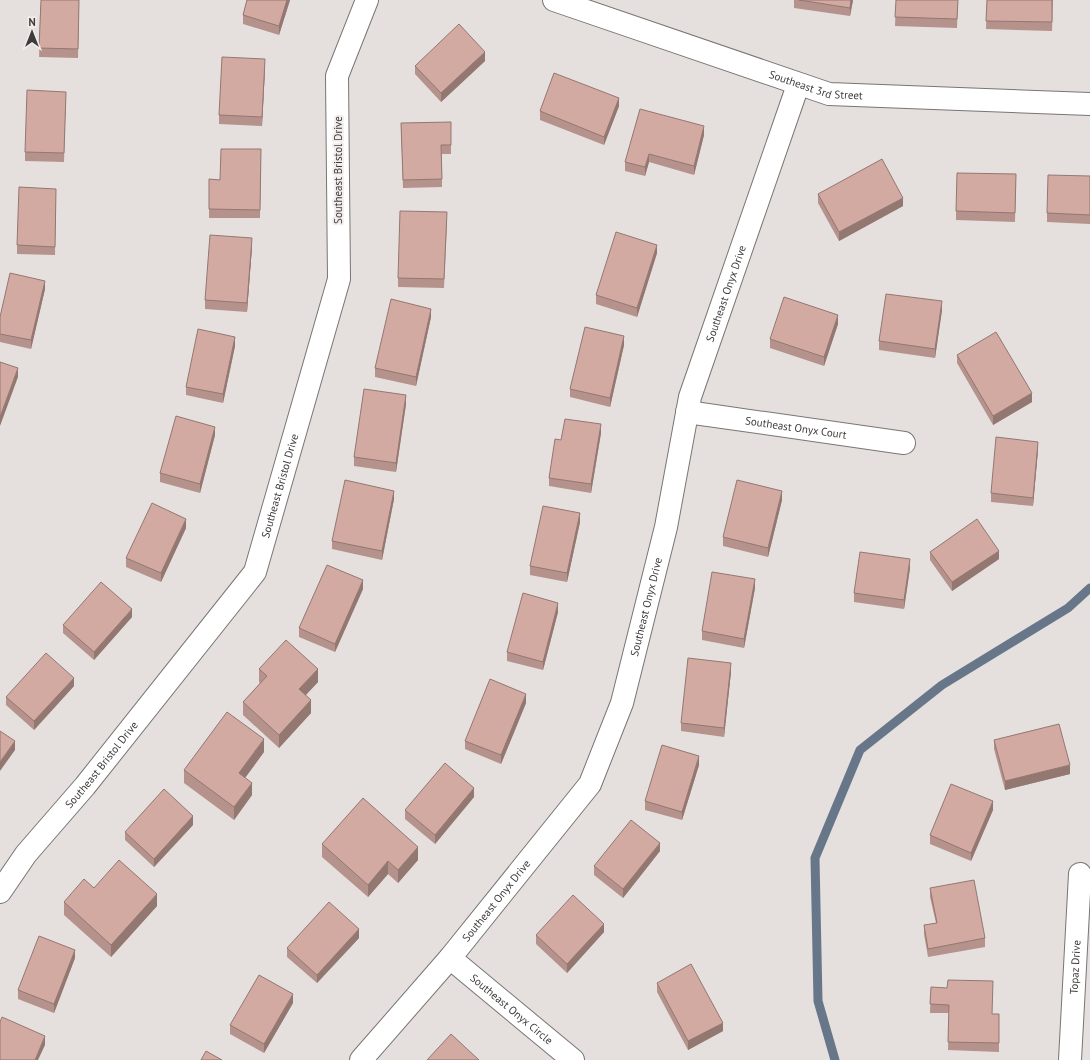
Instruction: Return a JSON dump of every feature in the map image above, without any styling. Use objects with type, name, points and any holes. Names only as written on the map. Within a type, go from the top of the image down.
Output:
[{"type":"street","name":"Southeast Bristol Drive","points":[[0,892],[26,854],[85,786],[254,572],[339,279],[338,76],[367,0]]},
{"type":"street","name":"Southeast 3rd Street","points":[[554,0],[764,70],[798,85],[829,94],[1090,104]]},
{"type":"street","name":"Southeast Onyx Drive","points":[[361,1060],[450,958],[590,784],[622,702],[666,527],[690,397],[798,85]]},
{"type":"street","name":"Southeast Onyx Court","points":[[687,412],[904,443]]},
{"type":"street","name":"Topaz Drive","points":[[1070,1060],[1080,874]]},
{"type":"street","name":"Southeast Onyx Circle","points":[[450,958],[573,1060]]},
{"type":"building","points":[[41,0],[79,0],[78,49],[39,48]]},
{"type":"building","points":[[247,0],[287,0],[279,26],[243,15]]},
{"type":"building","points":[[799,0],[851,0],[850,8]]},
{"type":"building","points":[[896,0],[958,0],[957,19],[895,17]]},
{"type":"building","points":[[987,0],[1052,0],[1052,22],[986,21]]},
{"type":"building","points":[[459,24],[485,52],[441,93],[415,66]]},
{"type":"building","points":[[222,57],[265,59],[262,117],[219,115]]},
{"type":"building","points":[[554,73],[619,98],[604,137],[540,111]]},
{"type":"building","points":[[27,90],[66,92],[64,153],[25,152]]},
{"type":"building","points":[[640,109],[704,126],[694,166],[649,154],[645,167],[625,162]]},
{"type":"building","points":[[451,122],[451,145],[441,145],[442,179],[403,180],[401,123]]},
{"type":"building","points":[[221,149],[261,149],[260,210],[209,209],[209,179],[220,180]]},
{"type":"building","points":[[882,159],[903,198],[839,232],[818,194]]},
{"type":"building","points":[[957,173],[1016,174],[1015,213],[956,211]]},
{"type":"building","points":[[1048,175],[1090,176],[1090,215],[1047,213]]},
{"type":"building","points":[[19,187],[56,189],[55,247],[17,245]]},
{"type":"building","points":[[400,211],[447,212],[444,279],[398,278]]},
{"type":"building","points":[[616,232],[657,245],[637,308],[596,295]]},
{"type":"building","points":[[210,235],[252,238],[247,303],[205,300]]},
{"type":"building","points":[[10,273],[45,281],[31,340],[0,334],[0,317]]},
{"type":"building","points":[[886,294],[942,301],[935,349],[879,341]]},
{"type":"building","points":[[784,297],[838,315],[824,357],[770,339]]},
{"type":"building","points":[[391,299],[431,309],[416,377],[375,368]]},
{"type":"building","points":[[585,327],[624,336],[610,398],[570,389]]},
{"type":"building","points":[[198,329],[235,337],[223,394],[186,387]]},
{"type":"building","points":[[996,332],[1032,393],[993,416],[957,355]]},
{"type":"building","points":[[0,362],[18,368],[0,417]]},
{"type":"building","points":[[364,389],[406,395],[396,463],[354,457]]},
{"type":"building","points":[[176,416],[215,427],[200,484],[160,473]]},
{"type":"building","points":[[565,419],[601,424],[591,484],[549,478],[555,439],[561,440]]},
{"type":"building","points":[[996,437],[1038,442],[1033,498],[991,493]]},
{"type":"building","points":[[345,480],[394,491],[382,551],[332,541]]},
{"type":"building","points":[[737,480],[782,491],[768,548],[723,537]]},
{"type":"building","points":[[152,503],[186,519],[161,573],[126,558]]},
{"type":"building","points":[[543,506],[580,513],[567,573],[530,566]]},
{"type":"building","points":[[977,519],[999,551],[952,582],[930,552]]},
{"type":"building","points":[[860,552],[910,559],[904,600],[854,593]]},
{"type":"building","points":[[327,565],[363,580],[335,644],[299,628]]},
{"type":"building","points":[[712,572],[755,579],[744,639],[702,631]]},
{"type":"building","points":[[101,582],[132,609],[94,652],[63,625]]},
{"type":"building","points":[[523,593],[558,603],[543,662],[507,652]]},
{"type":"building","points":[[286,640],[318,669],[299,689],[311,700],[279,735],[243,702],[267,676],[259,669]]},
{"type":"building","points":[[46,653],[74,678],[34,721],[6,697]]},
{"type":"building","points":[[688,658],[731,663],[724,728],[681,723]]},
{"type":"building","points":[[490,679],[526,694],[501,755],[465,741]]},
{"type":"building","points":[[227,712],[264,739],[239,773],[252,783],[234,807],[184,770]]},
{"type":"building","points":[[1059,724],[1070,765],[1005,781],[994,740]]},
{"type":"building","points":[[0,731],[15,741],[0,762]]},
{"type":"building","points":[[662,745],[699,756],[682,812],[645,801]]},
{"type":"building","points":[[445,763],[474,788],[435,835],[405,810]]},
{"type":"building","points":[[951,784],[993,801],[971,853],[930,835]]},
{"type":"building","points":[[164,789],[193,816],[154,859],[125,832]]},
{"type":"building","points":[[363,798],[418,847],[398,870],[388,861],[368,885],[322,844]]},
{"type":"building","points":[[631,820],[660,843],[623,889],[594,866]]},
{"type":"building","points":[[119,860],[157,894],[111,945],[64,902],[84,879],[94,888]]},
{"type":"building","points":[[974,880],[985,938],[928,949],[924,925],[937,923],[930,888]]},
{"type":"building","points":[[573,895],[604,924],[567,964],[536,935]]},
{"type":"building","points":[[329,902],[359,929],[317,975],[287,948]]},
{"type":"building","points":[[39,936],[75,950],[54,1004],[18,990]]},
{"type":"building","points":[[691,964],[723,1023],[688,1041],[657,983]]},
{"type":"building","points":[[259,975],[293,994],[264,1044],[230,1025]]},
{"type":"building","points":[[948,980],[993,981],[992,1014],[999,1014],[999,1043],[948,1042],[949,1005],[930,1004],[931,987],[947,988]]},
{"type":"building","points":[[2,1017],[45,1036],[35,1060],[0,1060],[0,1022]]},
{"type":"building","points":[[451,1034],[479,1060],[427,1060]]},
{"type":"building","points":[[206,1051],[222,1060],[201,1060]]},
{"type":"waterway","points":[[835,1060],[818,1001],[815,858],[860,750],[942,685],[1068,608],[1090,588]]}]
